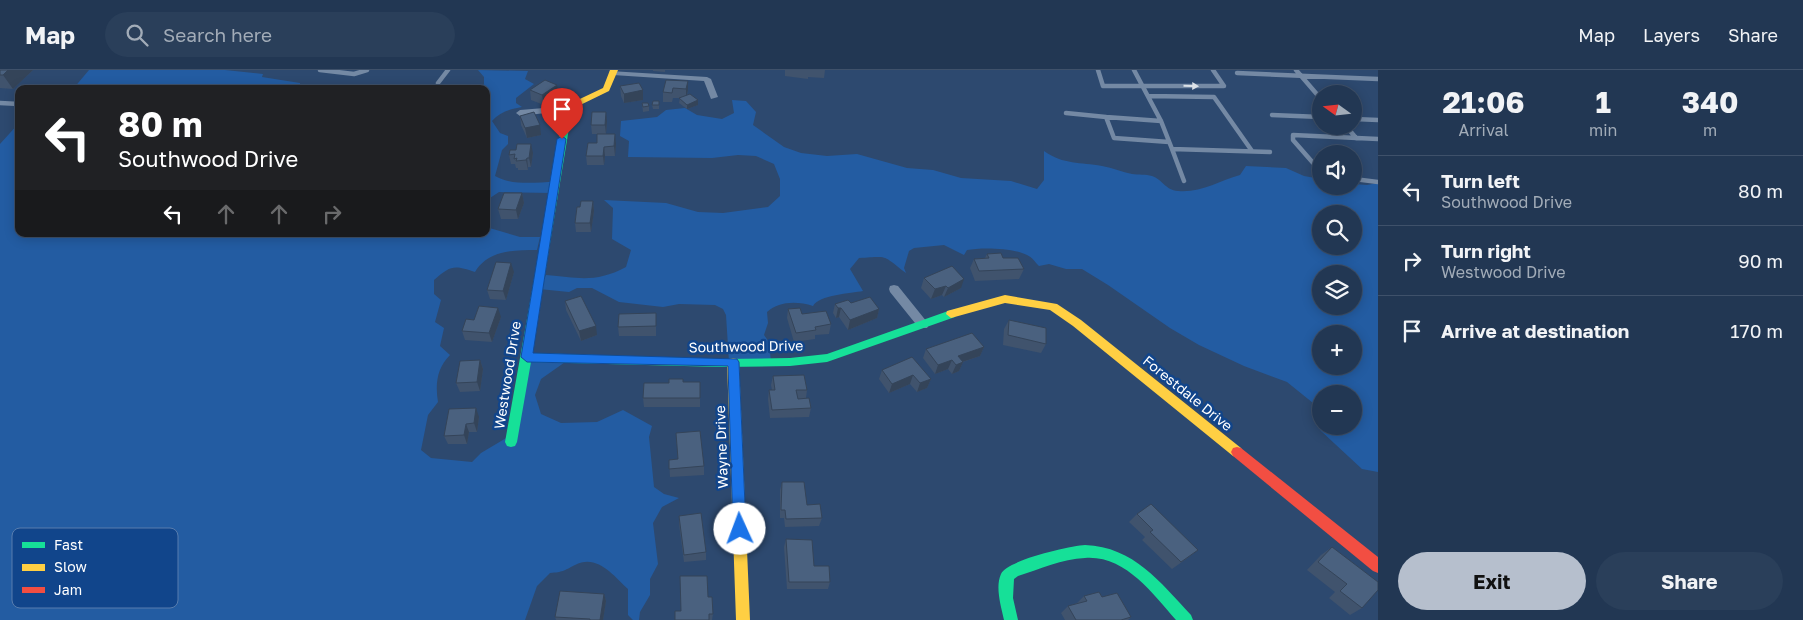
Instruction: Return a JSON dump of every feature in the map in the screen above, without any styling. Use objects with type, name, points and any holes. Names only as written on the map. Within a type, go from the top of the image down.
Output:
[{"type":"street","points":[[520,113],[568,108],[606,89],[614,71],[707,79],[714,97]]},
{"type":"street","name":"Westwood Drive","points":[[511,442],[568,108]]},
{"type":"street","points":[[894,289],[923,325]]},
{"type":"street","name":"Forestdale Drive","points":[[958,312],[992,302],[1018,300],[1053,307],[1063,312],[1378,566]]},
{"type":"street","name":"Southwood Drive","points":[[527,357],[790,362],[827,358],[958,312]]},
{"type":"street","name":"Wayne Drive","points":[[733,362],[743,620]]},
{"type":"street","points":[[1011,620],[1006,603],[1006,576],[1014,570],[1086,551],[1104,553],[1122,559],[1138,572],[1186,620]]},
{"type":"lane","points":[[320,70],[354,74],[367,70]]},
{"type":"lane","points":[[438,83],[448,70]]},
{"type":"lane","points":[[1098,70],[1103,86],[1224,86],[1213,70]]},
{"type":"lane","points":[[1134,70],[1161,121],[1184,181]]},
{"type":"lane","points":[[1296,70],[1312,89]]},
{"type":"lane","points":[[1237,73],[1378,79]]},
{"type":"lane","points":[[1148,96],[1214,97],[1252,152]]},
{"type":"lane","points":[[0,103],[15,104]]},
{"type":"lane","points":[[1066,113],[1161,121]]},
{"type":"lane","points":[[1272,115],[1312,117]]},
{"type":"lane","points":[[1106,116],[1114,138],[1170,142]]},
{"type":"lane","points":[[1362,119],[1378,120]]},
{"type":"lane","points":[[1312,162],[1292,140],[1293,135],[1378,139]]},
{"type":"lane","points":[[1172,149],[1270,152]]},
{"type":"lane","points":[[1362,180],[1378,182]]},
{"type":"shaded area","points":[[89,70],[225,70],[263,74],[262,77],[300,83],[300,85],[76,85]]},
{"type":"shaded area","points":[[478,70],[528,71],[525,79],[534,84],[516,98],[516,103],[522,107],[506,111],[492,121],[500,133],[508,136],[508,144],[502,150],[495,176],[516,182],[555,182],[553,193],[499,192],[490,198],[490,85],[483,85],[484,77]]},
{"type":"shaded area","points":[[732,100],[746,101],[756,112],[753,125],[784,147],[801,153],[827,156],[857,154],[907,168],[933,170],[961,178],[1011,181],[1037,189],[1044,180],[1044,151],[1065,161],[1152,176],[1170,189],[1178,191],[1202,188],[1240,175],[1246,166],[1286,168],[1312,177],[1312,195],[1362,195],[1362,185],[1378,183],[1378,472],[1362,469],[1325,435],[1362,435],[1362,385],[1312,385],[1312,402],[1287,382],[1244,366],[1199,345],[1170,328],[1082,269],[1066,269],[1049,264],[1039,266],[1029,256],[1014,251],[989,248],[973,249],[967,250],[964,255],[944,245],[914,248],[909,251],[904,268],[906,273],[885,258],[859,258],[850,269],[863,291],[828,297],[816,302],[813,306],[801,303],[783,304],[767,312],[768,323],[764,335],[769,342],[771,362],[729,362],[726,315],[723,309],[715,305],[679,304],[663,307],[619,302],[592,288],[577,288],[569,292],[539,289],[546,275],[587,278],[605,275],[626,267],[631,250],[612,239],[613,208],[604,200],[666,203],[698,212],[723,213],[768,207],[780,196],[780,179],[774,164],[756,156],[738,155],[712,158],[628,157],[629,141],[620,136],[621,121],[657,117],[666,110],[685,108],[697,115],[722,119],[734,113]]},
{"type":"shaded area","points":[[15,127],[15,237],[490,237],[490,228],[520,237],[540,237],[537,250],[519,250],[494,255],[480,265],[475,272],[462,268],[453,268],[445,271],[434,280],[434,294],[441,300],[435,322],[444,328],[440,346],[450,355],[442,365],[438,377],[438,402],[428,415],[421,450],[431,458],[472,462],[481,453],[513,434],[527,361],[568,360],[541,379],[535,395],[541,414],[561,423],[597,422],[623,410],[652,426],[649,437],[654,487],[664,494],[679,498],[662,507],[653,523],[658,564],[650,579],[650,595],[640,612],[639,620],[633,620],[628,615],[628,589],[598,564],[583,562],[563,571],[550,573],[537,586],[525,620],[0,620],[0,144]]},
{"type":"building","points":[[0,70],[8,70],[3,75],[0,75]]},
{"type":"building","points":[[545,80],[557,85],[542,95],[530,90]]},
{"type":"building","points":[[666,80],[688,81],[686,89],[673,88],[672,93],[663,92]]},
{"type":"building","points":[[639,83],[643,90],[624,94],[620,86]]},
{"type":"building","points":[[690,94],[698,100],[687,105],[679,98]]},
{"type":"building","points":[[653,101],[659,101],[659,105],[652,105]]},
{"type":"building","points":[[642,103],[648,103],[649,106],[643,107]]},
{"type":"building","points":[[534,112],[540,125],[525,128],[520,116]]},
{"type":"building","points":[[592,112],[606,112],[605,125],[591,125]]},
{"type":"building","points":[[597,134],[615,134],[614,146],[604,147],[603,156],[586,156],[588,143],[597,143]]},
{"type":"building","points":[[517,144],[531,144],[529,158],[516,161],[517,158],[514,159],[515,154],[509,155],[510,150],[516,150]]},
{"type":"building","points":[[504,193],[522,193],[516,210],[498,209]]},
{"type":"building","points":[[581,201],[593,201],[590,223],[575,223],[577,207],[580,207]]},
{"type":"building","points":[[1001,253],[1003,258],[1018,258],[1024,269],[979,271],[974,259],[989,258],[987,254]]},
{"type":"building","points":[[496,262],[511,263],[503,291],[487,290]]},
{"type":"building","points":[[952,266],[964,279],[948,288],[946,286],[935,289],[924,278]]},
{"type":"building","points":[[581,296],[596,326],[579,331],[565,301]]},
{"type":"building","points":[[870,297],[879,309],[850,320],[841,308],[838,308],[835,304],[848,300],[851,303]]},
{"type":"building","points":[[479,306],[498,308],[489,333],[462,331],[466,319],[474,320]]},
{"type":"building","points":[[800,308],[802,314],[826,311],[831,324],[815,327],[816,330],[796,333],[788,309]]},
{"type":"building","points":[[656,313],[656,326],[618,327],[619,314]]},
{"type":"building","points":[[1009,320],[1046,328],[1046,344],[1008,335]]},
{"type":"building","points":[[972,333],[984,347],[958,356],[963,362],[956,365],[952,360],[938,365],[926,349]]},
{"type":"building","points":[[912,357],[931,379],[920,383],[913,375],[892,384],[882,370]]},
{"type":"building","points":[[480,360],[477,382],[456,383],[460,361]]},
{"type":"building","points":[[804,375],[807,390],[796,390],[798,399],[809,398],[811,408],[772,410],[769,390],[775,390],[773,376]]},
{"type":"building","points":[[669,379],[683,379],[683,382],[700,382],[700,398],[643,398],[644,383],[669,383]]},
{"type":"building","points":[[476,408],[474,423],[466,424],[464,435],[444,436],[449,409]]},
{"type":"building","points":[[700,431],[704,466],[669,469],[669,460],[678,459],[676,433]]},
{"type":"building","points":[[782,482],[804,482],[807,505],[820,504],[822,518],[786,519],[785,510],[781,510]]},
{"type":"building","points":[[1151,504],[1198,550],[1181,562],[1150,532],[1153,530],[1137,514]]},
{"type":"building","points":[[701,513],[706,552],[684,555],[679,516]]},
{"type":"building","points":[[786,539],[812,540],[814,566],[829,566],[830,582],[789,582]]},
{"type":"building","points":[[1332,547],[1378,582],[1378,590],[1362,608],[1340,591],[1347,584],[1318,562]]},
{"type":"building","points":[[680,576],[707,576],[708,597],[712,597],[713,614],[709,614],[709,620],[675,620],[675,611],[681,611]]},
{"type":"building","points":[[560,591],[604,594],[600,620],[555,617]]},
{"type":"building","points":[[1099,592],[1102,597],[1117,593],[1131,617],[1121,620],[1076,620],[1068,606],[1087,601],[1084,596]]},
{"type":"traffic: fast","points":[[511,442],[565,128]]},
{"type":"traffic: fast","points":[[527,357],[722,363],[790,362],[827,358],[951,314]]},
{"type":"traffic: fast","points":[[1011,620],[1006,598],[1007,576],[1014,570],[1058,556],[1085,551],[1115,556],[1129,564],[1154,585],[1186,620]]},
{"type":"traffic: slow","points":[[565,128],[568,108],[606,89],[614,70]]},
{"type":"traffic: slow","points":[[951,314],[1005,299],[1053,307],[1077,323],[1237,452]]},
{"type":"traffic: slow","points":[[733,362],[743,620]]},
{"type":"traffic: jam","points":[[1237,452],[1378,566]]},
{"type":"route","points":[[562,139],[527,357],[733,362],[740,529]]}]
